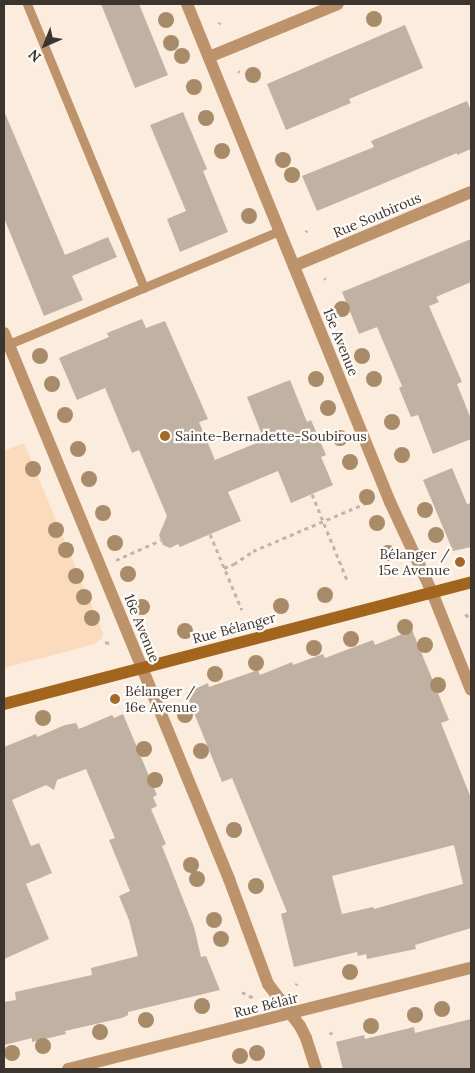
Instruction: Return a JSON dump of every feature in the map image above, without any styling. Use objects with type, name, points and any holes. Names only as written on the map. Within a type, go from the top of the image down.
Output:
[{"type":"street","name":"15e Avenue","points":[[187,4],[390,502],[432,592],[471,690]]},
{"type":"street","points":[[209,57],[338,4]]},
{"type":"street","name":"Rue Soubirous","points":[[294,266],[471,192]]},
{"type":"street","name":"16e Avenue","points":[[6,338],[229,879],[268,984],[292,1014],[306,1038],[316,1069]]},
{"type":"street","name":"Rue Bélanger","points":[[4,704],[471,582]]},
{"type":"street","name":"Rue Bélair","points":[[70,1069],[471,968]]},
{"type":"lane","points":[[27,4],[144,288]]},
{"type":"lane","points":[[6,338],[144,288],[280,231]]},
{"type":"path","points":[[312,494],[348,582]]},
{"type":"path","points":[[224,568],[234,564],[253,551],[374,500]]},
{"type":"path","points":[[210,534],[242,610]]},
{"type":"path","points":[[114,561],[161,540]]},
{"type":"path","points":[[465,614],[469,617]]},
{"type":"path","points":[[106,642],[112,644]]},
{"type":"path","points":[[173,689],[178,693]]},
{"type":"path","points":[[242,992],[254,998]]},
{"type":"shaded area","points":[[24,443],[103,633],[102,638],[95,644],[4,668],[4,451]]},
{"type":"building","points":[[101,4],[139,4],[168,75],[135,88]]},
{"type":"building","points":[[405,25],[423,68],[349,99],[351,103],[286,130],[267,84]]},
{"type":"building","points":[[467,101],[471,111],[471,149],[457,155],[457,153],[317,211],[302,176],[374,147],[371,141]]},
{"type":"building","points":[[4,111],[65,255],[108,237],[117,257],[72,276],[83,300],[44,316],[4,218]]},
{"type":"building","points":[[183,112],[207,169],[203,171],[228,232],[180,252],[167,219],[186,211],[150,125]]},
{"type":"building","points":[[471,239],[471,282],[436,297],[439,302],[429,306],[462,382],[457,384],[471,419],[471,439],[433,454],[418,415],[411,417],[399,388],[402,386],[377,327],[359,334],[342,292]]},
{"type":"building","name":"Sainte-Bernadette-Soubirous","points":[[142,319],[146,328],[165,321],[208,419],[199,422],[215,460],[264,440],[247,397],[290,380],[307,422],[311,420],[326,455],[321,457],[333,485],[291,503],[278,471],[228,492],[241,521],[180,547],[178,544],[170,548],[163,545],[159,535],[167,516],[139,450],[132,453],[105,388],[77,400],[59,358],[109,337],[107,333]]},
{"type":"building","points":[[452,468],[467,504],[471,503],[471,547],[453,551],[423,480]]},
{"type":"building","points":[[412,630],[449,720],[441,723],[471,798],[471,928],[415,945],[416,949],[367,959],[366,954],[358,956],[357,952],[294,967],[281,914],[287,912],[232,778],[222,782],[186,693],[208,683],[209,687],[258,670],[260,675],[292,662],[293,665],[323,654],[325,658],[373,640],[375,645]],"holes":[[[454,845],[463,884],[374,909],[373,907],[342,914],[332,876]]]},
{"type":"building","points":[[123,714],[157,795],[153,797],[157,806],[151,809],[166,844],[162,846],[194,927],[201,957],[206,956],[220,990],[128,1012],[128,1015],[122,1018],[65,1031],[66,1034],[32,1042],[32,1038],[4,1045],[4,1002],[16,1000],[15,992],[92,975],[91,968],[138,956],[129,920],[119,896],[130,891],[109,840],[115,838],[86,769],[57,780],[54,790],[46,785],[12,800],[31,846],[39,843],[52,873],[26,884],[49,939],[4,959],[4,747],[36,734],[37,737],[65,725],[76,723],[79,729],[112,715],[114,718]]},
{"type":"building","points":[[471,1019],[471,1069],[343,1069],[336,1042],[364,1035],[365,1039],[414,1027],[415,1033]]},
{"type":"place","name":"Sainte-Bernadette-Soubirous","points":[[165,436]]},
{"type":"place","name":"Bélanger / 15e Avenue","points":[[460,562]]},
{"type":"place","name":"Bélanger / 16e Avenue","points":[[115,699]]}]
